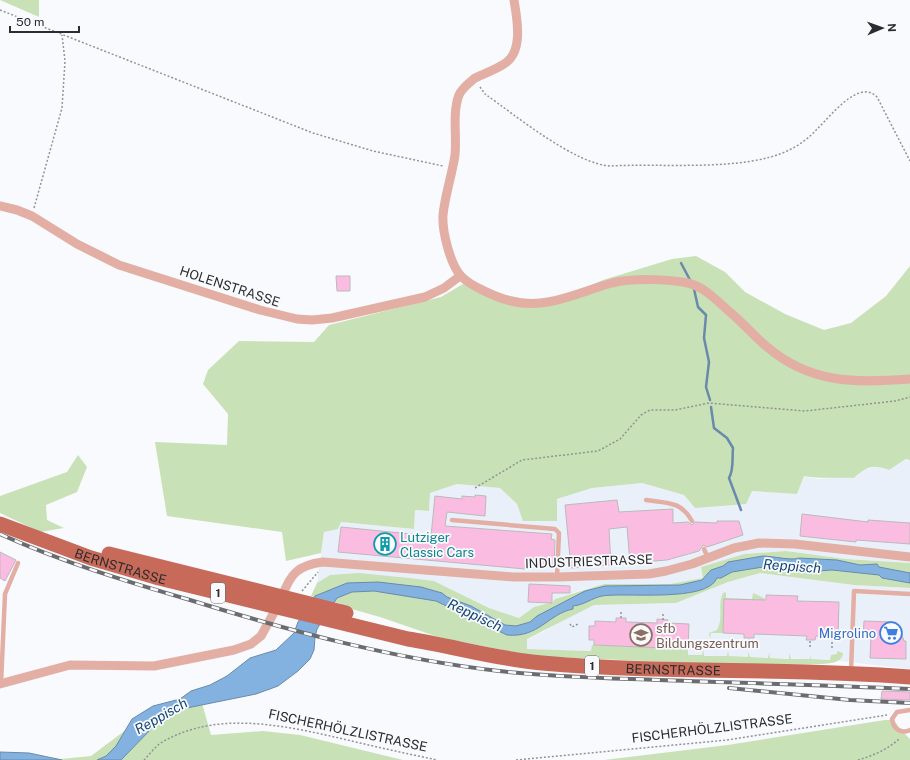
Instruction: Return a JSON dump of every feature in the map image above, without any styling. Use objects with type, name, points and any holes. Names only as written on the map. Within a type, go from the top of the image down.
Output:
[{"type":"main road","name":"BERNSTRASSE","points":[[0,524],[76,551],[91,558],[153,576],[280,602],[303,602],[334,616],[408,639],[481,654],[542,664],[910,677]]},
{"type":"street","points":[[514,0],[517,37],[514,54],[504,64],[476,78],[464,88],[457,101],[456,147],[445,204],[444,227],[447,244],[460,276],[493,295],[510,301],[528,304],[558,301],[622,281],[635,280],[689,283],[703,290],[742,322],[766,346],[795,367],[813,374],[845,381],[910,379]]},
{"type":"street","name":"HOLENSTRASSE","points":[[0,206],[17,210],[32,216],[76,244],[119,265],[260,310],[297,319],[312,320],[332,318],[426,297],[444,288],[460,276]]},
{"type":"street","name":"INDUSTRIESTRASSE","points":[[0,684],[70,665],[154,666],[251,644],[261,636],[280,602],[288,580],[297,571],[307,565],[323,562],[512,577],[557,577],[649,574],[681,567],[746,546],[777,543],[910,557]]},
{"type":"lane","points":[[646,500],[679,505],[688,513],[692,521]]},
{"type":"lane","points":[[452,520],[555,529],[559,533],[557,577]]},
{"type":"lane","points":[[704,549],[708,558]]},
{"type":"lane","points":[[0,684],[2,593],[18,563]]},
{"type":"lane","points":[[850,674],[854,591],[910,594]]},
{"type":"lane","points":[[910,710],[900,711],[895,714],[892,719],[893,724],[897,729],[904,732],[910,730]]},
{"type":"path","points":[[0,10],[313,133],[373,151],[434,165],[453,167]]},
{"type":"path","points":[[32,216],[62,108],[65,61],[62,35]]},
{"type":"path","points":[[476,78],[484,94],[570,152],[598,165],[732,163],[769,157],[790,150],[804,141],[845,101],[853,96],[866,93],[874,94],[877,97],[910,161]]},
{"type":"path","points":[[475,488],[522,460],[598,451],[620,439],[641,415],[650,410],[675,410],[709,404],[805,410],[895,401],[910,398]]},
{"type":"path","points":[[303,602],[320,570]]},
{"type":"path","points":[[621,618],[622,612]]},
{"type":"path","points":[[662,620],[663,612]]},
{"type":"path","points":[[570,624],[572,627],[578,624]]},
{"type":"path","points":[[832,648],[832,639],[852,637]]},
{"type":"path","points":[[749,645],[750,638]]},
{"type":"path","points":[[810,640],[810,647]]},
{"type":"path","name":"FISCHERHÖLZLISTRASSE","points":[[516,760],[727,740],[895,714]]},
{"type":"path","name":"FISCHERHÖLZLISTRASSE","points":[[144,760],[163,742],[201,727],[241,723],[267,724],[297,729],[437,760]]},
{"type":"path","points":[[858,760],[893,744],[904,732]]},
{"type":"shaded area","points":[[907,459],[910,460],[910,563],[846,559],[786,551],[744,554],[701,567],[703,578],[670,584],[604,584],[578,591],[555,599],[553,602],[534,607],[519,618],[489,608],[434,581],[330,575],[317,583],[324,532],[338,529],[341,522],[414,529],[415,510],[429,511],[430,493],[457,484],[500,488],[517,504],[557,520],[557,499],[592,488],[642,483],[684,495],[695,508],[752,491],[797,494],[804,476],[819,479],[840,477],[854,478],[863,470],[877,466],[889,470]]},
{"type":"shaded area","points":[[760,573],[854,585],[910,588],[910,669],[830,660],[687,655],[687,649],[592,645],[592,651],[527,649],[527,639],[543,632],[571,615],[594,605],[676,603],[728,582]]},
{"type":"green space","points":[[0,0],[39,0],[39,17]]},
{"type":"green space","points":[[696,256],[725,272],[745,292],[785,314],[824,330],[851,323],[886,296],[910,266],[910,460],[906,459],[889,470],[879,467],[870,467],[854,478],[823,478],[804,476],[797,494],[752,491],[746,504],[695,508],[684,495],[642,483],[592,488],[557,499],[557,521],[523,521],[517,504],[500,488],[457,484],[430,493],[429,511],[415,510],[414,529],[341,522],[338,529],[324,532],[321,553],[286,561],[282,532],[167,516],[155,442],[227,445],[228,414],[203,384],[208,370],[239,341],[314,342],[329,325],[441,297],[463,284],[491,292],[538,302],[559,299],[603,280],[672,259]]},
{"type":"green space","points":[[78,455],[87,467],[77,492],[46,505],[47,520],[64,528],[40,532],[0,513],[0,496],[67,472]]},
{"type":"green space","points":[[786,551],[846,559],[910,563],[910,588],[854,585],[760,573],[728,582],[676,603],[594,605],[527,639],[527,649],[591,651],[592,645],[688,649],[688,655],[702,655],[703,649],[704,656],[727,656],[728,651],[729,656],[748,657],[748,652],[750,657],[768,658],[769,653],[770,658],[789,659],[789,653],[791,659],[810,659],[810,654],[811,659],[830,660],[831,655],[837,654],[837,651],[843,653],[841,659],[838,661],[823,664],[733,665],[533,656],[438,637],[380,617],[341,606],[342,604],[311,596],[317,583],[330,575],[359,573],[409,578],[434,581],[489,608],[519,618],[534,607],[604,584],[670,584],[703,578],[701,567],[744,554]]},
{"type":"green space","points":[[726,592],[726,598],[752,599],[753,593],[764,598],[765,600],[724,599],[723,633],[711,633],[710,639],[709,633],[717,630],[719,625],[721,598],[723,593]]},
{"type":"green space","points":[[200,696],[211,735],[263,731],[300,735],[403,760],[0,760],[0,753],[61,759],[91,756],[147,714]]},
{"type":"green space","points":[[885,720],[894,720],[900,729],[910,739],[910,760],[604,760],[728,745]]},
{"type":"water","name":"Reppisch","points":[[763,556],[792,559],[837,560],[860,565],[877,564],[879,567],[910,573],[910,583],[882,578],[879,575],[832,570],[803,572],[787,567],[763,567],[732,572],[721,578],[717,578],[710,586],[698,591],[682,594],[613,595],[598,597],[573,606],[573,609],[564,612],[527,633],[518,635],[507,635],[436,601],[374,591],[352,592],[337,598],[317,629],[314,650],[310,659],[298,671],[278,686],[256,694],[172,711],[156,724],[121,760],[97,760],[106,756],[116,746],[132,719],[153,706],[180,699],[191,691],[210,685],[227,676],[250,658],[276,650],[294,633],[298,622],[315,596],[347,583],[378,582],[421,587],[442,593],[447,597],[471,606],[505,625],[516,626],[530,622],[537,616],[585,591],[605,586],[680,585],[702,580],[711,570],[723,566],[728,562]]},
{"type":"water","points":[[0,752],[29,753],[62,760],[0,760]]},
{"type":"building","points":[[336,276],[350,276],[350,291],[337,291]]},
{"type":"building","points":[[475,495],[486,496],[485,516],[447,512],[445,526],[552,534],[551,539],[555,540],[554,567],[525,565],[525,569],[338,552],[341,527],[431,536],[435,496],[462,499],[462,496],[475,497]]},
{"type":"building","points":[[617,500],[619,512],[673,509],[673,523],[688,522],[692,525],[695,522],[717,523],[717,521],[739,521],[743,535],[707,547],[703,545],[699,551],[667,560],[630,563],[627,527],[609,529],[611,565],[571,568],[565,505]]},
{"type":"building","points":[[802,514],[868,522],[868,520],[910,523],[910,544],[856,540],[856,542],[800,536]]},
{"type":"building","points":[[0,552],[16,560],[5,581],[0,578]]},
{"type":"building","points":[[529,584],[570,586],[570,593],[552,593],[552,603],[528,602]]},
{"type":"building","points":[[766,595],[798,596],[797,601],[839,602],[838,637],[816,636],[815,640],[806,640],[807,636],[754,634],[754,638],[744,638],[744,634],[723,633],[724,599],[766,600]]},
{"type":"building","name":"sfb Bildungszentrum","points":[[616,618],[626,618],[626,622],[657,623],[657,619],[668,620],[668,623],[689,624],[688,649],[594,645],[594,640],[589,640],[589,626],[595,626],[595,621],[616,622]]},
{"type":"building","points":[[864,621],[893,622],[893,629],[901,632],[904,641],[906,641],[906,659],[870,658],[871,637],[863,637]]},
{"type":"building","points":[[882,691],[910,692],[910,700],[881,699]]},
{"type":"waterway","points":[[681,263],[690,280]]},
{"type":"waterway","points":[[694,289],[698,307],[706,315],[704,338],[709,362],[706,387],[710,400]]},
{"type":"waterway","points":[[711,407],[714,428],[727,438],[733,448],[732,468],[729,478],[741,510]]},
{"type":"railway","points":[[0,534],[47,553],[142,586],[304,633],[343,643],[460,666],[559,676],[910,689]]},
{"type":"railway","points":[[729,688],[850,700],[910,703]]},
{"type":"place","name":"Lutziger Classic Cars","points":[[385,544]]},
{"type":"place","name":"Migrolino","points":[[891,633]]},
{"type":"place","name":"sfb Bildungszentrum","points":[[641,635]]}]
